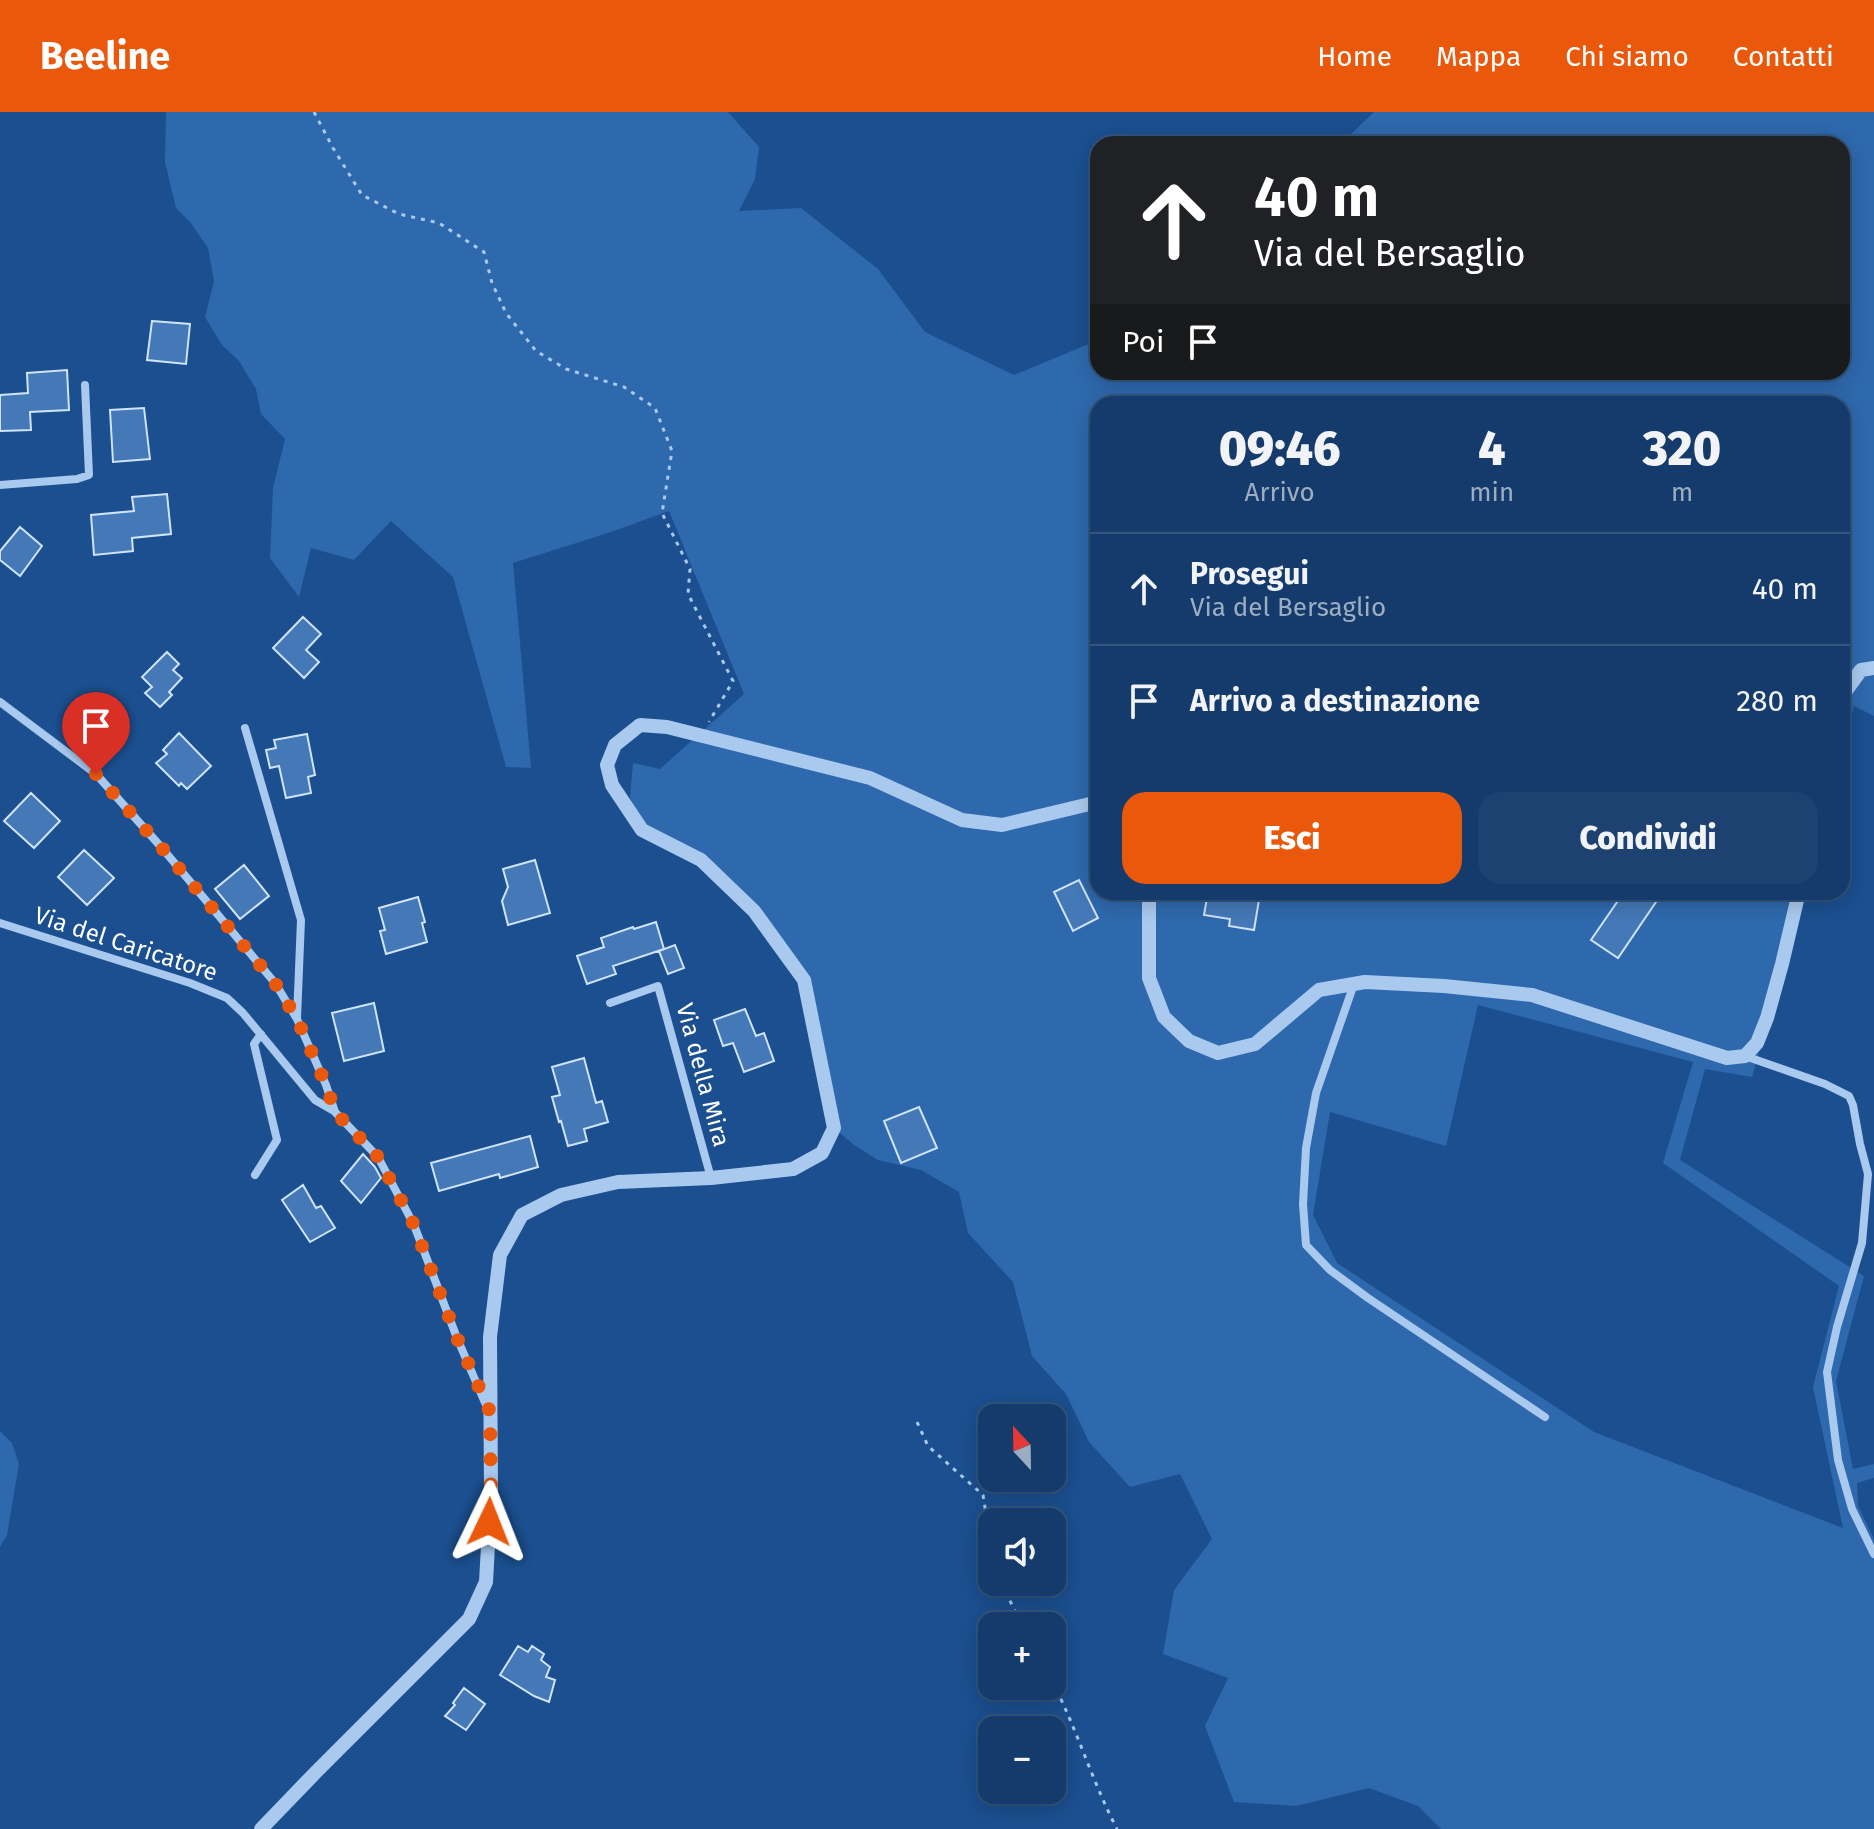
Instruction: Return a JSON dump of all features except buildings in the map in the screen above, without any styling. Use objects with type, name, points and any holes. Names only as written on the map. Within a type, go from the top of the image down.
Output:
[{"type":"street","points":[[0,485],[77,479],[89,475],[85,385]]},
{"type":"street","points":[[1850,685],[1861,670],[1874,668]]},
{"type":"street","points":[[0,702],[96,774],[275,983],[297,1019],[335,1112]]},
{"type":"street","points":[[261,1829],[469,1619],[486,1582],[491,1492],[490,1337],[500,1255],[522,1215],[561,1195],[618,1182],[711,1178],[793,1169],[822,1153],[834,1128],[804,980],[754,911],[701,860],[642,830],[612,785],[607,765],[615,745],[640,725],[667,727],[870,778],[962,820],[1002,825],[1090,804]]},
{"type":"street","points":[[245,728],[301,920],[297,1019]]},
{"type":"street","points":[[1149,900],[1149,978],[1164,1017],[1189,1041],[1218,1053],[1255,1044],[1319,990],[1365,982],[1444,986],[1532,995],[1727,1058],[1745,1056],[1825,1084],[1849,1096],[1868,1174],[1862,1243],[1827,1372],[1838,1460],[1852,1509],[1874,1554]]},
{"type":"street","points":[[1745,1056],[1757,1043],[1767,1018],[1797,900]]},
{"type":"street","name":"Via del Caricatore","points":[[0,923],[202,988],[227,998],[243,1013],[315,1100],[335,1112],[378,1157],[414,1225],[457,1338],[490,1412]]},
{"type":"street","points":[[1354,984],[1316,1093],[1306,1148],[1303,1204],[1306,1245],[1330,1270],[1368,1298],[1545,1417]]},
{"type":"street","name":"Via della Mira","points":[[610,1003],[658,986],[711,1178]]},
{"type":"street","points":[[255,1175],[277,1140],[254,1044],[261,1034]]},
{"type":"path","points":[[314,112],[362,195],[399,214],[439,223],[484,252],[492,283],[506,313],[536,351],[566,369],[624,387],[655,408],[672,451],[662,513],[690,569],[688,594],[733,681],[701,736]]},
{"type":"path","points":[[917,1422],[928,1446],[983,1495],[985,1508]]},
{"type":"path","points":[[1062,1700],[1117,1829]]},
{"type":"shaded area","points":[[166,112],[728,112],[759,147],[755,179],[739,211],[801,208],[878,269],[925,332],[1014,375],[1090,343],[1090,380],[1850,380],[1850,136],[1349,136],[1374,112],[1874,112],[1874,716],[1854,706],[1850,721],[1850,396],[1090,396],[1090,900],[1801,900],[1752,1077],[1705,1069],[1680,1160],[1864,1276],[1836,1381],[1853,1469],[1874,1464],[1874,1478],[1857,1483],[1858,1506],[1874,1539],[1874,1829],[1441,1829],[1418,1806],[1369,1788],[1296,1806],[1234,1802],[1205,1726],[1228,1678],[1163,1654],[1174,1590],[1212,1539],[1180,1474],[1130,1487],[1089,1442],[1066,1394],[1032,1356],[1013,1282],[968,1233],[959,1192],[921,1170],[878,1160],[834,1128],[804,980],[754,911],[701,860],[642,830],[630,797],[633,763],[660,769],[744,694],[669,511],[513,563],[531,768],[506,767],[453,577],[391,521],[354,560],[311,548],[299,597],[270,558],[273,488],[285,439],[261,414],[256,389],[205,317],[214,281],[208,248],[176,208],[165,162]],"holes":[[[1478,1005],[1693,1062],[1663,1163],[1839,1286],[1813,1387],[1843,1528],[1594,1432],[1337,1263],[1313,1215],[1330,1112],[1446,1146]]]},
{"type":"shaded area","points":[[0,1431],[12,1443],[19,1464],[7,1535],[0,1547]]},
{"type":"route","points":[[96,774],[275,983],[297,1019],[335,1112],[378,1157],[414,1225],[457,1338],[490,1412],[489,1522]]}]
